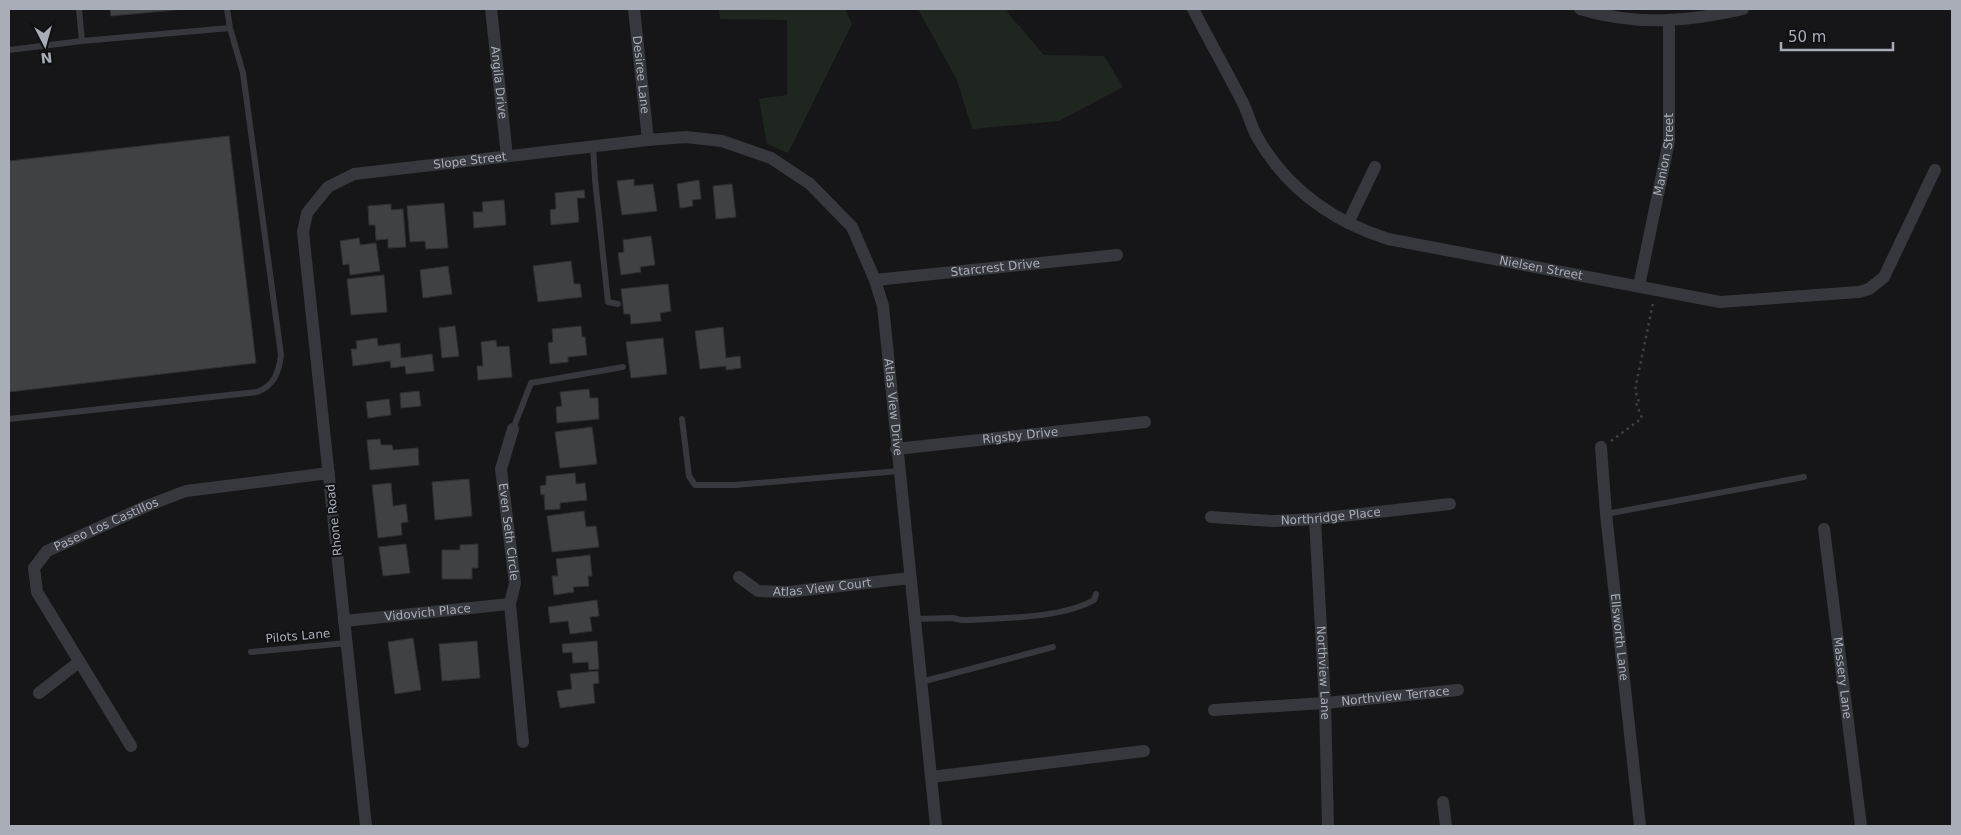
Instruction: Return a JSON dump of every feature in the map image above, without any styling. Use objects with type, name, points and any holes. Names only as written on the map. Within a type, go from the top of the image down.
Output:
[{"type":"street","name":"Angila Drive","points":[[491,9],[507,156]]},
{"type":"street","name":"Desiree Lane","points":[[634,9],[648,140]]},
{"type":"street","name":"Nielsen Street","points":[[1192,9],[1245,106],[1256,134],[1267,152],[1294,185],[1328,212],[1367,232],[1388,239],[1720,302],[1859,292],[1869,288],[1884,277],[1936,170]]},
{"type":"street","points":[[1580,9],[1614,16],[1669,21],[1743,9]]},
{"type":"street","name":"Manion Street","points":[[1638,286],[1669,141],[1669,21]]},
{"type":"street","name":"Atlas View Drive","points":[[648,140],[686,137],[722,141],[770,158],[810,184],[852,227],[875,280],[883,306],[898,471],[936,826]]},
{"type":"street","name":"Slope Street","points":[[307,213],[328,187],[354,174],[648,140]]},
{"type":"street","points":[[1348,223],[1375,167]]},
{"type":"street","name":"Rhone Road","points":[[307,213],[303,232],[366,826]]},
{"type":"street","name":"Starcrest Drive","points":[[875,280],[1117,255]]},
{"type":"street","name":"Rigsby Drive","points":[[896,449],[1145,422]]},
{"type":"street","name":"Even Seth Circle","points":[[513,429],[501,469],[515,583],[510,604],[523,742]]},
{"type":"street","name":"Ellsworth Lane","points":[[1601,447],[1606,514],[1640,826]]},
{"type":"street","name":"Paseo Los Castillos","points":[[130,746],[36,592],[34,568],[47,551],[149,505],[186,491],[329,474]]},
{"type":"street","name":"Northridge Place","points":[[1211,517],[1273,522],[1450,504]]},
{"type":"street","name":"Northview Lane","points":[[1315,519],[1325,703],[1328,826]]},
{"type":"street","name":"Massery Lane","points":[[1824,529],[1861,826]]},
{"type":"street","name":"Atlas View Court","points":[[739,577],[758,591],[788,592],[910,578]]},
{"type":"street","name":"Vidovich Place","points":[[344,621],[510,604]]},
{"type":"street","points":[[38,693],[79,662]]},
{"type":"street","name":"Northview Terrace","points":[[1214,710],[1325,703],[1458,690]]},
{"type":"street","points":[[931,777],[1144,751]]},
{"type":"street","points":[[1443,802],[1446,826]]},
{"type":"lane","points":[[78,9],[82,41]]},
{"type":"lane","points":[[9,419],[257,392],[265,389],[275,378],[280,364],[280,355],[244,73],[230,28],[227,9]]},
{"type":"lane","points":[[9,50],[82,41],[230,28]]},
{"type":"lane","points":[[593,145],[608,302],[618,304]]},
{"type":"lane","points":[[513,429],[531,383],[623,367]]},
{"type":"lane","points":[[682,419],[689,476],[695,485],[735,485],[898,471]]},
{"type":"lane","points":[[1606,514],[1804,477]]},
{"type":"lane","points":[[914,619],[953,618],[968,620],[1047,613],[1084,606],[1094,600],[1096,594]]},
{"type":"lane","name":"Pilots Lane","points":[[252,652],[347,643]]},
{"type":"lane","points":[[921,682],[1053,647]]},
{"type":"path","points":[[1617,437],[1642,418],[1636,403],[1639,402],[1635,390],[1656,289]]},
{"type":"shaded area","points":[[719,9],[845,9],[852,24],[788,153],[767,144],[759,99],[787,95],[787,20],[720,19]]},
{"type":"shaded area","points":[[918,9],[1007,9],[1008,13],[1044,55],[1104,56],[1123,87],[1059,121],[972,129],[957,80]]},
{"type":"building","points":[[110,9],[185,9],[111,16]]},
{"type":"building","points":[[229,136],[256,363],[9,392],[9,161]]},
{"type":"building","points":[[634,179],[634,186],[653,184],[657,211],[622,215],[617,181]]},
{"type":"building","points":[[699,180],[701,199],[692,200],[693,206],[680,208],[677,184]]},
{"type":"building","points":[[732,184],[736,217],[716,219],[713,186]]},
{"type":"building","points":[[584,190],[585,198],[577,198],[579,222],[551,225],[550,210],[556,209],[555,193]]},
{"type":"building","points":[[504,200],[506,225],[474,228],[473,212],[483,212],[482,202]]},
{"type":"building","points":[[444,203],[448,248],[426,249],[425,241],[410,242],[407,206]]},
{"type":"building","points":[[391,204],[391,210],[403,209],[406,247],[388,248],[388,239],[376,240],[375,225],[369,225],[368,206]]},
{"type":"building","points":[[651,236],[655,265],[640,267],[641,272],[621,275],[618,253],[624,252],[623,240]]},
{"type":"building","points":[[359,238],[360,245],[376,243],[380,271],[350,275],[349,264],[343,265],[340,241]]},
{"type":"building","points":[[571,261],[574,284],[580,284],[582,297],[538,302],[533,266]]},
{"type":"building","points":[[448,266],[452,294],[423,298],[420,270]]},
{"type":"building","points":[[384,275],[387,312],[351,315],[347,279]]},
{"type":"building","points":[[668,284],[671,311],[660,313],[661,321],[631,324],[630,314],[624,314],[621,289]]},
{"type":"building","points":[[455,326],[459,356],[442,358],[439,328]]},
{"type":"building","points":[[581,326],[582,337],[585,337],[587,355],[568,357],[568,362],[550,364],[548,343],[553,342],[552,329]]},
{"type":"building","points":[[723,327],[726,358],[740,356],[741,368],[726,370],[726,366],[700,369],[695,331]]},
{"type":"building","points":[[377,338],[378,346],[400,343],[401,358],[432,354],[434,371],[406,374],[405,366],[391,368],[390,361],[353,366],[351,349],[357,349],[356,341]]},
{"type":"building","points":[[663,338],[667,374],[631,378],[626,342]]},
{"type":"building","points":[[496,340],[497,347],[509,346],[512,377],[478,380],[477,366],[483,366],[481,342]]},
{"type":"building","points":[[589,389],[590,398],[598,398],[599,419],[557,423],[556,407],[562,406],[560,392]]},
{"type":"building","points":[[419,391],[421,406],[401,408],[400,393]]},
{"type":"building","points":[[389,399],[391,415],[368,418],[366,402]]},
{"type":"building","points":[[592,427],[597,464],[560,468],[555,432]]},
{"type":"building","points":[[380,439],[381,445],[392,445],[393,450],[418,448],[419,465],[370,470],[367,440]]},
{"type":"building","points":[[575,473],[576,484],[585,483],[587,500],[560,503],[560,509],[545,510],[544,494],[541,495],[540,486],[546,485],[546,476]]},
{"type":"building","points":[[469,479],[472,516],[435,520],[432,482]]},
{"type":"building","points":[[391,483],[393,506],[406,504],[408,522],[401,523],[402,535],[378,538],[372,485]]},
{"type":"building","points":[[584,511],[586,527],[596,526],[599,547],[552,552],[547,516]]},
{"type":"building","points":[[406,544],[410,573],[383,576],[379,547]]},
{"type":"building","points":[[478,544],[478,568],[472,568],[472,579],[442,579],[442,550],[460,550],[460,545]]},
{"type":"building","points":[[590,555],[592,576],[588,576],[589,586],[573,587],[574,592],[554,595],[552,576],[558,576],[556,559]]},
{"type":"building","points":[[597,600],[599,616],[590,617],[592,631],[570,634],[568,621],[550,623],[548,607]]},
{"type":"building","points":[[413,638],[421,690],[395,694],[388,642]]},
{"type":"building","points":[[477,641],[480,678],[442,681],[439,644]]},
{"type":"building","points":[[597,641],[599,669],[589,670],[588,662],[573,663],[572,652],[563,653],[562,644]]},
{"type":"building","points":[[598,671],[599,683],[593,684],[595,703],[560,708],[557,691],[572,689],[570,674]]}]
